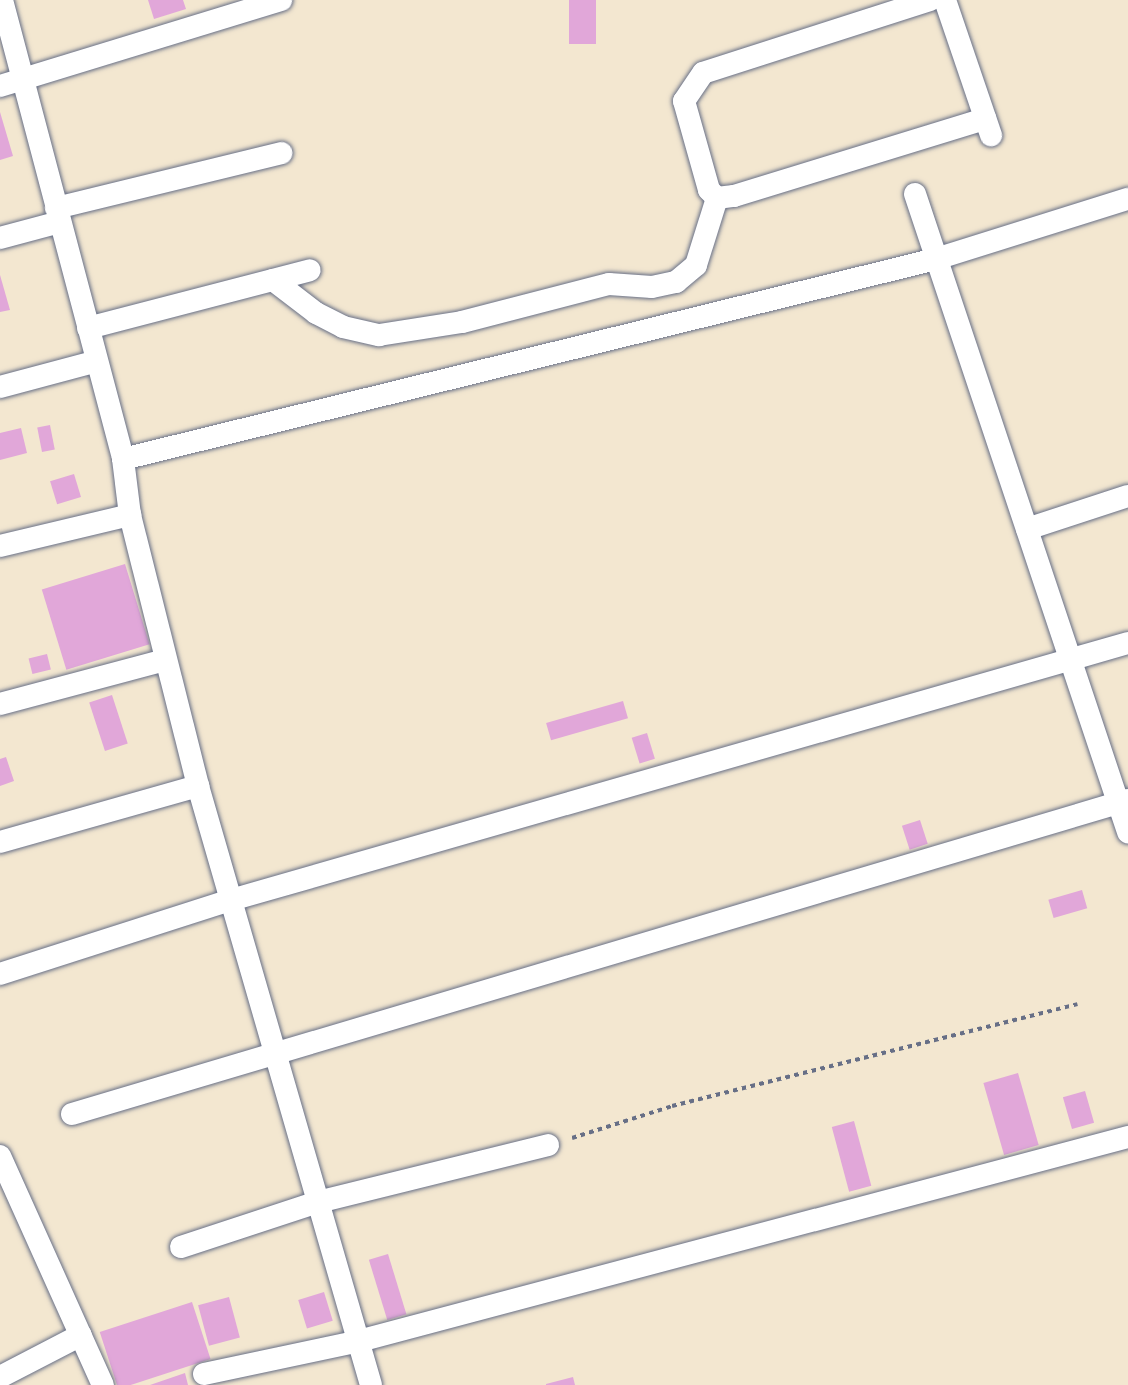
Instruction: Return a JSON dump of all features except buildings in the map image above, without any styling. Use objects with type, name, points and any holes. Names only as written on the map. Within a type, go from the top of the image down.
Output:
[{"type":"street","points":[[2,0],[123,459],[130,515],[198,786],[273,1054],[371,1385]]},
{"type":"street","points":[[0,87],[211,10],[281,0]]},
{"type":"street","points":[[717,198],[709,190],[684,101],[703,73],[930,0]]},
{"type":"street","points":[[717,198],[988,127],[945,0]]},
{"type":"street","points":[[0,238],[58,215],[281,153]]},
{"type":"street","points":[[915,194],[1071,660],[1124,801],[1128,832]]},
{"type":"street","points":[[273,280],[343,327],[379,335],[462,322],[609,284],[652,287],[676,282],[696,265],[717,198]]},
{"type":"street","points":[[123,459],[936,259],[1128,199]]},
{"type":"street","points":[[88,328],[310,270]]},
{"type":"street","points":[[0,387],[97,361]]},
{"type":"street","points":[[1027,529],[1128,496]]},
{"type":"street","points":[[0,546],[130,515]]},
{"type":"street","points":[[0,974],[231,900],[1128,643]]},
{"type":"street","points":[[0,704],[165,660]]},
{"type":"street","points":[[0,842],[198,786]]},
{"type":"street","points":[[72,1114],[1124,801]]},
{"type":"street","points":[[204,1374],[359,1341],[1128,1137]]},
{"type":"street","points":[[181,1247],[318,1202],[548,1145]]},
{"type":"street","points":[[0,1156],[103,1385]]},
{"type":"street","points":[[0,1377],[81,1335]]},
{"type":"path","points":[[548,1145],[672,1106],[1077,1004]]}]
